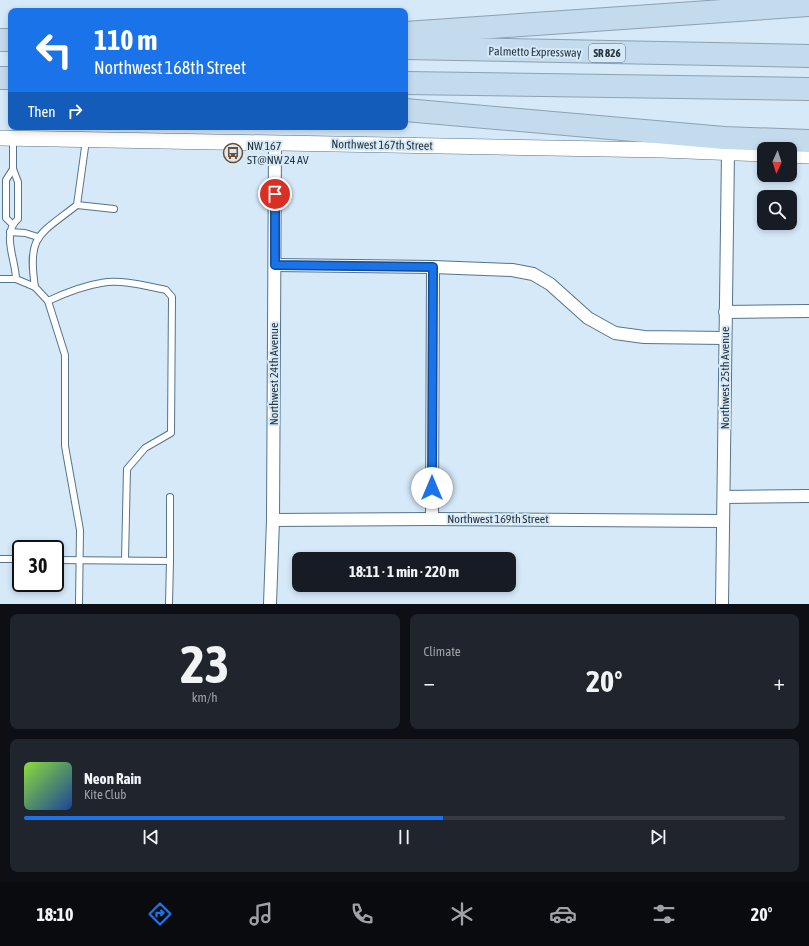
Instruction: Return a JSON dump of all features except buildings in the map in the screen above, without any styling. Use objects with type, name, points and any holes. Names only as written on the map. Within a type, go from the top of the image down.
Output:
[{"type":"highway","points":[[408,33],[809,5]]},
{"type":"highway","name":"Palmetto Expressway","points":[[408,48],[809,56]]},
{"type":"highway","points":[[408,83],[809,89]]},
{"type":"highway","points":[[408,110],[724,138],[809,141]]},
{"type":"street","name":"Northwest 167th Street","points":[[6,139],[275,143],[757,154]]},
{"type":"street","name":"Northwest 24th Avenue","points":[[270,604],[273,520],[275,143]]},
{"type":"street","name":"Northwest 25th Avenue","points":[[722,604],[728,152]]},
{"type":"street","points":[[797,155],[809,156]]},
{"type":"street","points":[[275,265],[433,267],[512,270],[533,274],[550,284],[588,318],[615,333],[644,337],[725,338]]},
{"type":"street","points":[[432,519],[433,267]]},
{"type":"street","points":[[725,312],[809,311]]},
{"type":"street","points":[[724,497],[809,496]]},
{"type":"street","name":"Northwest 169th Street","points":[[273,520],[432,519],[723,521]]},
{"type":"lane","points":[[6,139],[13,169],[18,182],[18,219],[12,224],[10,232],[16,279]]},
{"type":"lane","points":[[34,287],[32,269],[34,244],[38,237],[77,205],[86,140]]},
{"type":"lane","points":[[12,224],[6,218],[6,180],[13,169]]},
{"type":"lane","points":[[77,205],[114,210]]},
{"type":"lane","points":[[10,232],[25,233],[38,237]]},
{"type":"lane","points":[[0,279],[16,279],[34,287],[48,301],[65,355],[65,446],[80,530],[79,604]]},
{"type":"lane","points":[[48,301],[70,290],[103,282],[131,284],[166,290],[172,297],[171,433],[145,448],[127,469],[125,560]]},
{"type":"lane","points":[[169,604],[170,497]]},
{"type":"lane","points":[[0,559],[12,559]]},
{"type":"lane","points":[[64,560],[170,561]]},
{"type":"place","name":"NW 167 ST@NW 24 AV","points":[[233,153]]},
{"type":"route","points":[[275,194],[275,265],[433,267],[432,488]]}]
